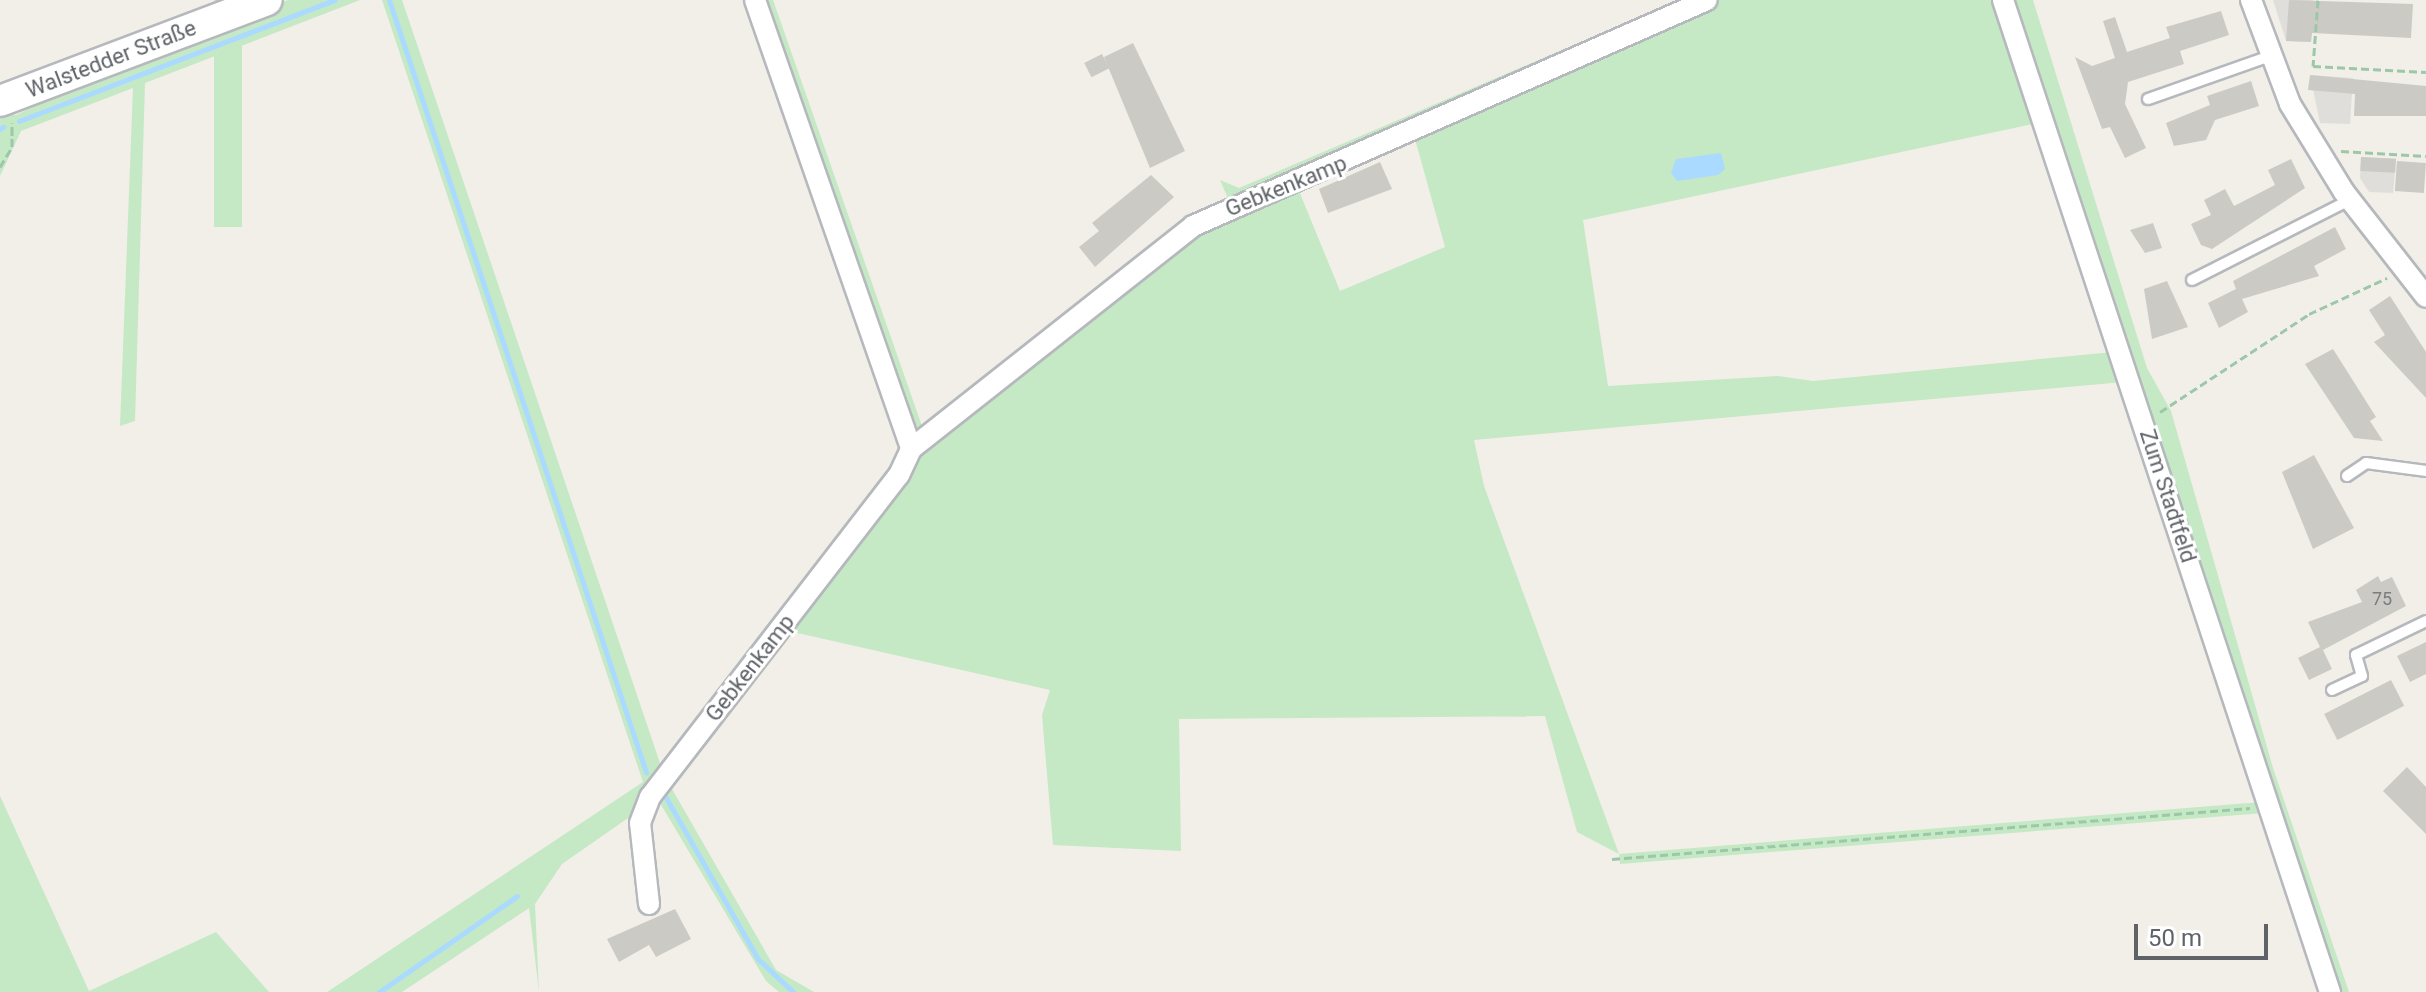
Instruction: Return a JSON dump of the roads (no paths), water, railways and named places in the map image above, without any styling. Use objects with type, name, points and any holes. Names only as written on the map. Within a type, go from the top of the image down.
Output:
[{"type":"main road","name":"Walstedder Straße","points":[[2,101],[267,0]]},
{"type":"street","points":[[755,0],[911,449]]},
{"type":"street","name":"Gebkenkamp","points":[[649,904],[640,823],[650,797],[899,475],[911,449],[1193,226],[1707,0]]},
{"type":"street","name":"Zum Stadtfeld","points":[[2003,0],[2330,992]]},
{"type":"street","points":[[2251,0],[2267,57],[2317,149],[2350,200],[2426,297]]},
{"type":"lane","points":[[2148,99],[2267,57]]},
{"type":"lane","points":[[2192,280],[2350,200]]},
{"type":"lane","points":[[2347,476],[2366,463],[2426,471]]},
{"type":"lane","points":[[2332,690],[2362,676],[2356,655],[2426,621]]},
{"type":"water","points":[[1721,153],[1725,169],[1718,175],[1677,181],[1671,173],[1676,159]]},
{"type":"waterway","points":[[19,121],[335,0]]},
{"type":"waterway","points":[[389,0],[646,772]]},
{"type":"waterway","points":[[665,796],[758,959],[793,992]]},
{"type":"waterway","points":[[379,992],[517,896]]}]
